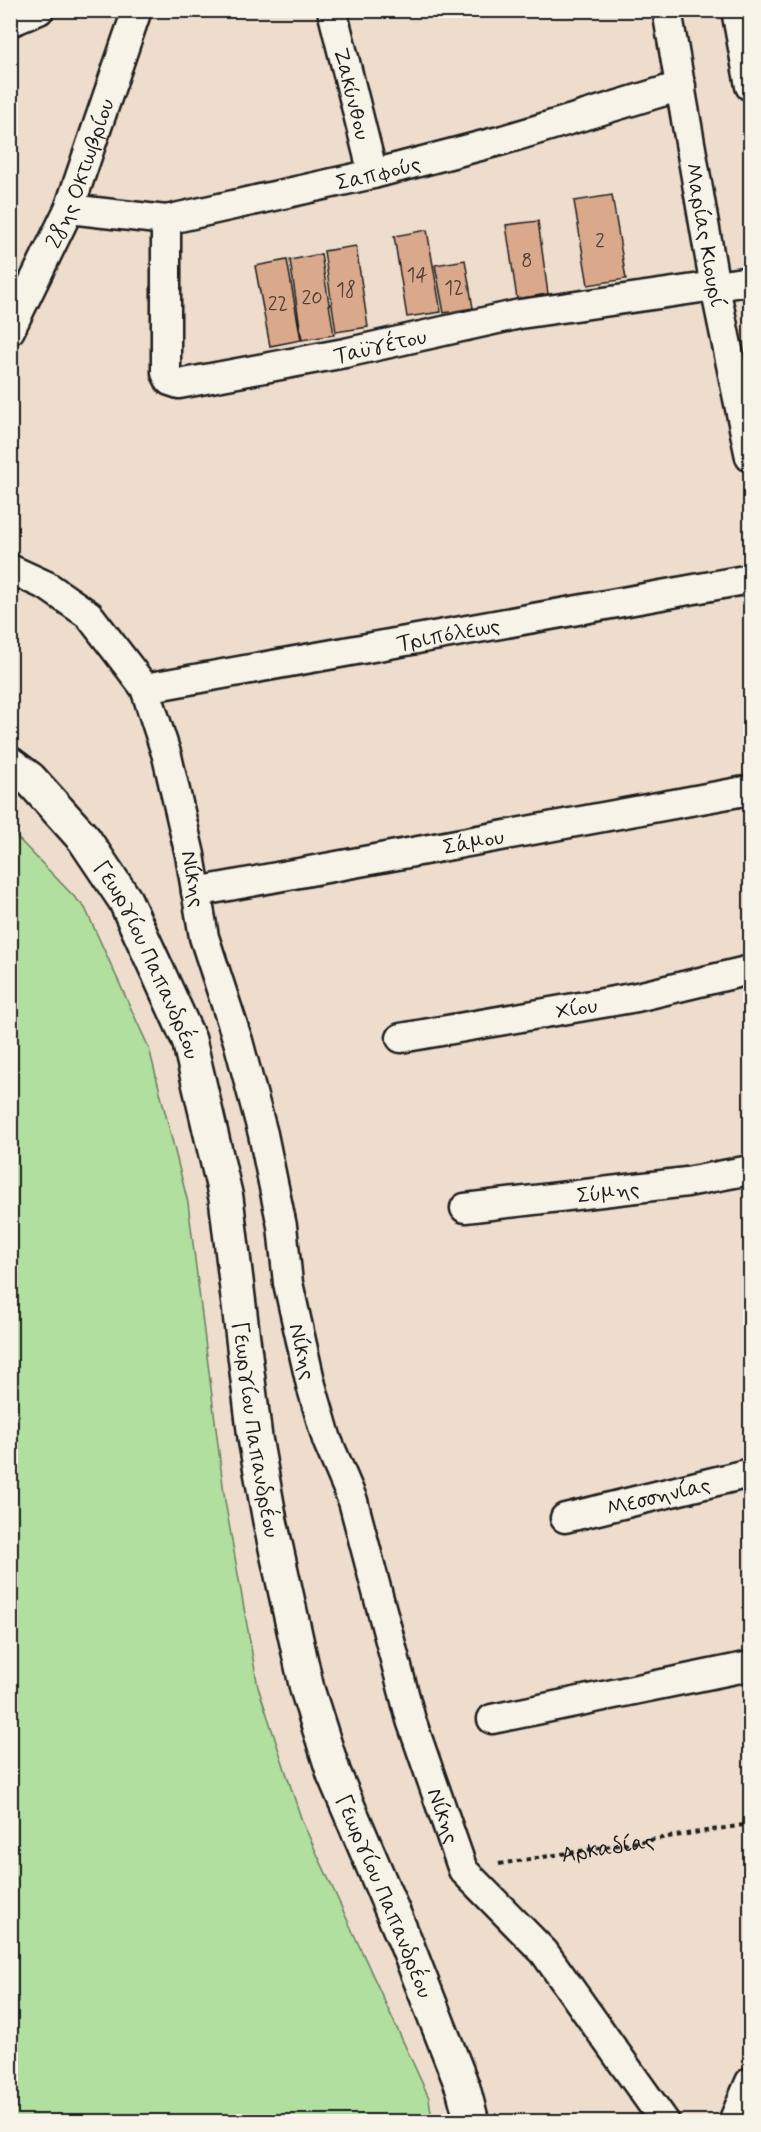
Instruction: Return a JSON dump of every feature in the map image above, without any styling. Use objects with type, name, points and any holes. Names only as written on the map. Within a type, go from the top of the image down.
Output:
[{"type":"street","points":[[11,23],[39,10]]},
{"type":"street","name":"28ης Οκτωβρίου","points":[[10,330],[69,209],[136,10]]},
{"type":"street","name":"Ζακύνθου","points":[[332,10],[373,174]]},
{"type":"street","name":"Μαρίας Κιουρί","points":[[667,10],[715,288],[750,456]]},
{"type":"street","points":[[736,10],[750,86]]},
{"type":"street","name":"Σαπφούς","points":[[69,209],[166,220],[373,174],[503,140],[681,86]]},
{"type":"street","name":"Ταϋγέτου","points":[[166,220],[166,373],[170,381],[179,384],[345,352],[520,314],[750,282]]},
{"type":"street","name":"Νίκης","points":[[10,569],[47,586],[89,615],[145,688],[167,756],[204,937],[238,1041],[263,1134],[282,1226],[288,1283],[310,1385],[327,1440],[354,1501],[411,1719],[462,1870],[544,1952],[665,2121]]},
{"type":"street","name":"Τριπόλεως","points":[[145,688],[750,579]]},
{"type":"street","name":"Γεωργίου Παπανδρέου","points":[[10,764],[30,779],[84,839],[125,900],[189,1040],[226,1198],[255,1438],[270,1521],[307,1689],[334,1774],[406,1943],[463,2088],[472,2121]]},
{"type":"street","name":"Σάμου","points":[[196,892],[750,790]]},
{"type":"street","name":"Χίου","points":[[401,1038],[637,998],[750,970]]},
{"type":"street","name":"Σύμης","points":[[465,1209],[687,1182],[750,1170]]},
{"type":"street","name":"Μεσσηνίας","points":[[565,1518],[750,1473]]},
{"type":"street","points":[[492,1719],[750,1666]]},
{"type":"street","points":[[733,2121],[750,2082]]},
{"type":"path","name":"Αρκαδίας","points":[[462,1870],[750,1824]]},
{"type":"green space","points":[[11,831],[85,908],[149,1048],[188,1203],[225,1501],[258,1687],[302,1821],[429,2098],[432,2121],[11,2121]]},
{"type":"building","points":[[612,195],[626,279],[588,285],[574,201]]},
{"type":"building","points":[[538,221],[548,294],[517,299],[506,225]]},
{"type":"building","points":[[427,230],[441,312],[407,317],[394,236]]},
{"type":"building","points":[[356,246],[368,327],[336,332],[324,251]]},
{"type":"building","points":[[321,254],[334,335],[302,340],[290,260]]},
{"type":"building","points":[[287,260],[301,340],[270,346],[255,266]]},
{"type":"building","points":[[465,260],[473,308],[444,313],[435,265]]}]
